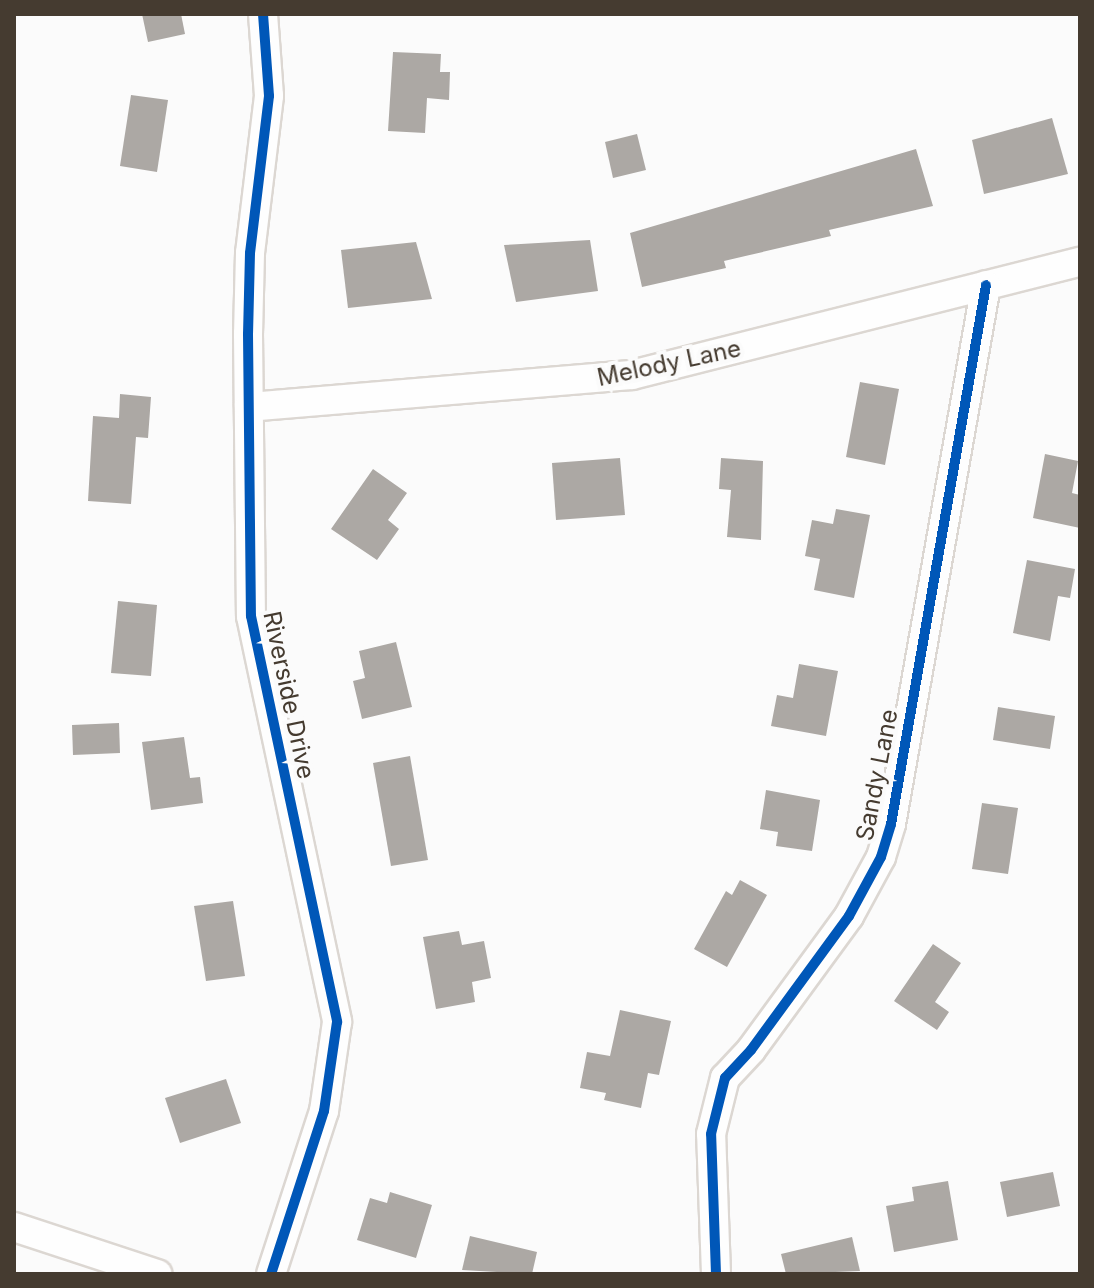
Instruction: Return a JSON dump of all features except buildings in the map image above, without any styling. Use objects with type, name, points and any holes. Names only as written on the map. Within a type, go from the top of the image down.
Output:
[{"type":"street","name":"Riverside Drive","points":[[263,14],[269,96],[250,253],[251,616],[337,1022],[324,1111],[271,1274]]},
{"type":"street","name":"Melody Lane","points":[[249,407],[632,375],[1080,262]]},
{"type":"street","name":"Sandy Lane","points":[[716,1274],[711,1134],[725,1078],[751,1050],[849,916],[881,857],[891,824],[986,285]]},
{"type":"street","points":[[14,1227],[157,1274]]},
{"type":"cycle path","points":[[263,14],[269,96],[250,253],[248,334],[251,616],[337,1022],[324,1111],[271,1274]]},
{"type":"cycle path","points":[[716,1274],[711,1134],[725,1078],[751,1050],[849,916],[881,857],[891,824],[986,285]]}]
